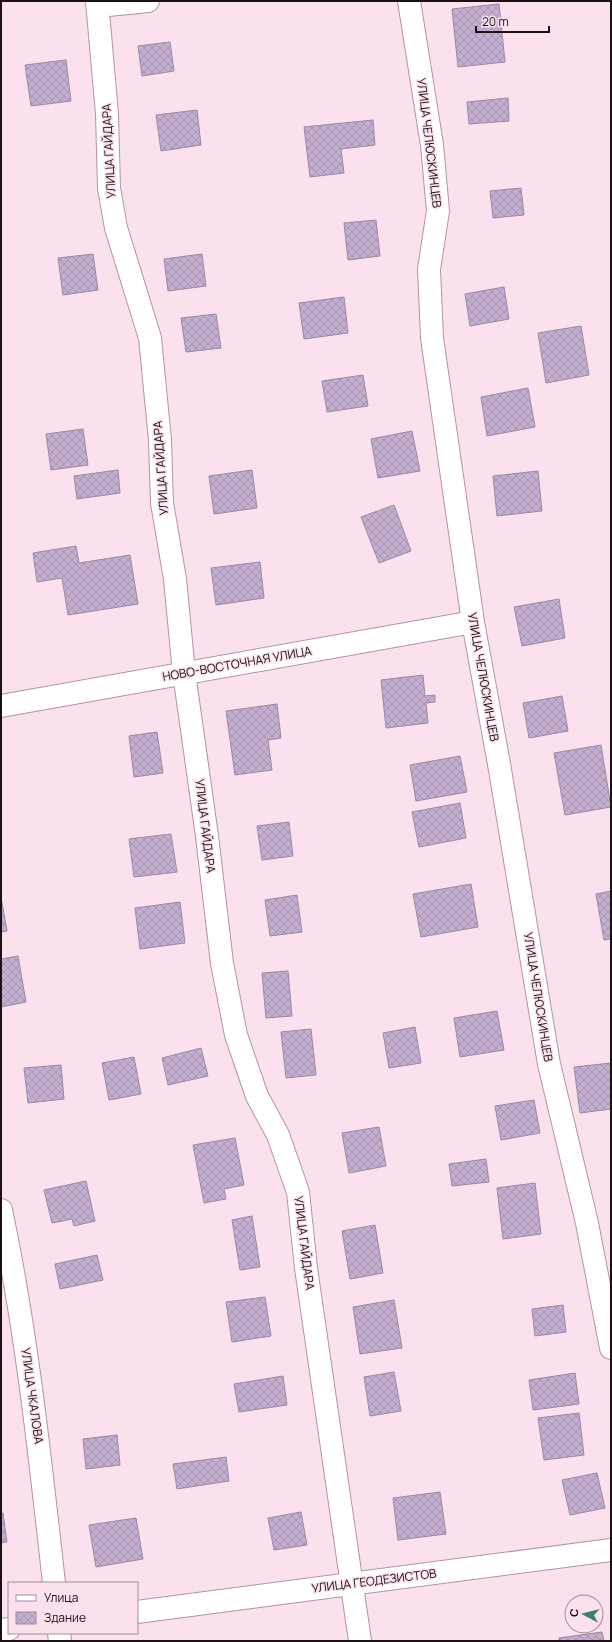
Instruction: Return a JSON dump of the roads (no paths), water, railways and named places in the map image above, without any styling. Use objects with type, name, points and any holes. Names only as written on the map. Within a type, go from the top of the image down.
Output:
[{"type":"street","points":[[97,4],[148,1]]},
{"type":"street","name":"УЛИЦА ЧЕЛЮСКИНЦЕВ","points":[[409,1],[432,146],[438,211],[429,269],[432,338],[473,622],[499,764],[549,1064],[587,1223],[611,1348]]},
{"type":"street","name":"УЛИЦА ГАЙДАРА","points":[[97,4],[107,114],[110,188],[116,228],[150,338],[160,440],[162,503],[175,579],[184,673],[207,836],[222,963],[236,1035],[257,1096],[278,1135],[298,1192],[306,1268],[353,1584],[360,1641]]},
{"type":"street","name":"НОВО-ВОСТОЧНАЯ УЛИЦА","points":[[1,706],[473,622]]},
{"type":"street","name":"УЛИЦА ЧКАЛОВА","points":[[1,1210],[13,1267],[40,1451],[54,1582]]},
{"type":"street","name":"УЛИЦА ГЕОДЕЗИСТОВ","points":[[138,1612],[611,1550]]}]
